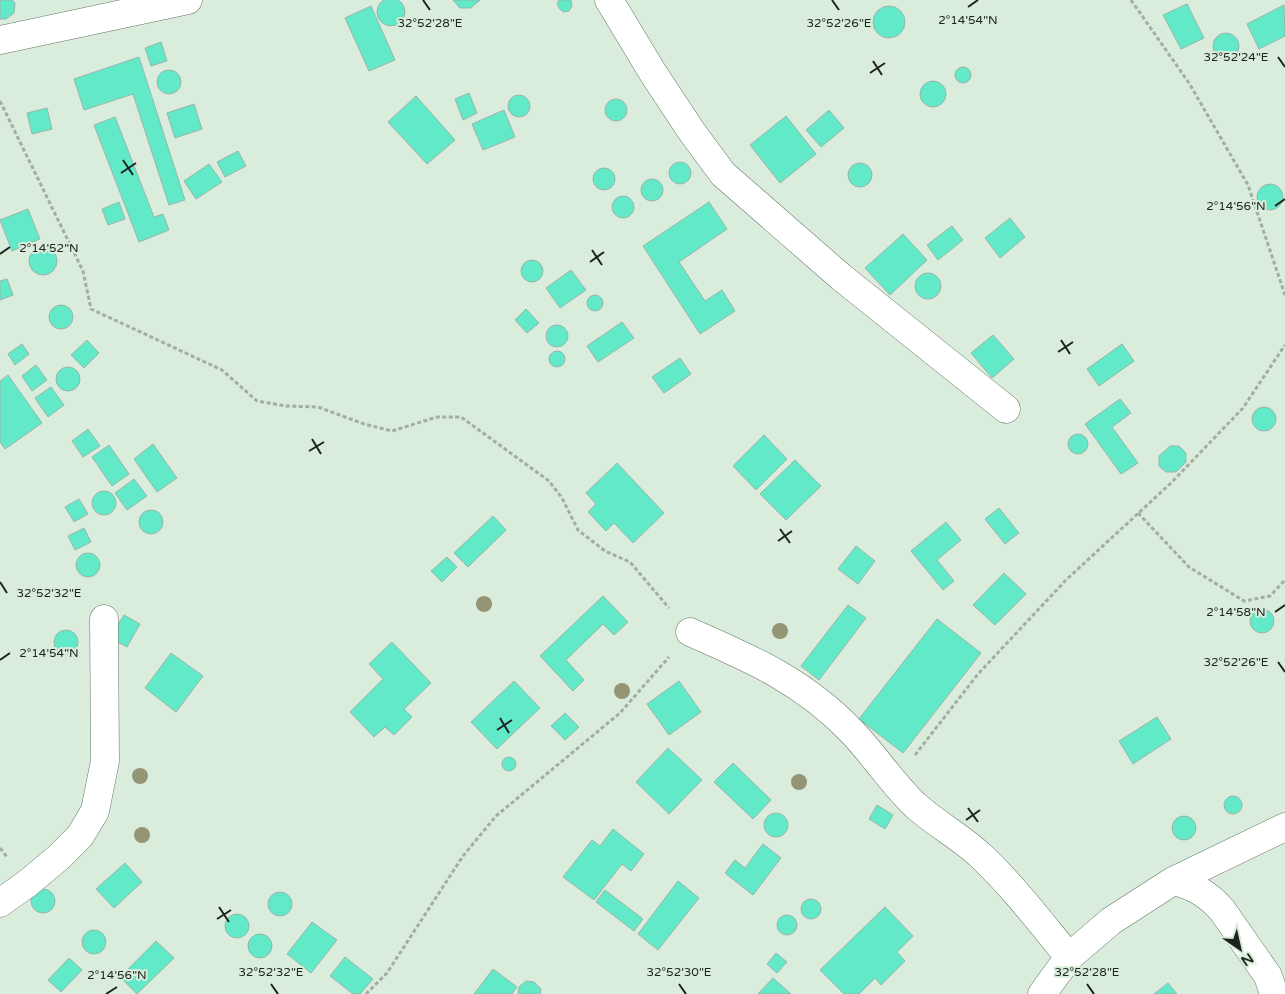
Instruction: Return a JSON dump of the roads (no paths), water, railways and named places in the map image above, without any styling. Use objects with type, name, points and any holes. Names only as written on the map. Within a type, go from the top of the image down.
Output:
[{"type":"street","points":[[0,40],[188,0]]},
{"type":"street","points":[[609,0],[652,74],[723,174],[841,277],[1006,409]]},
{"type":"street","points":[[0,903],[28,883],[66,850],[80,836],[94,811],[105,761],[104,619]]},
{"type":"street","points":[[690,632],[753,659],[789,679],[815,697],[854,733],[893,783],[917,806],[982,857],[1069,957]]},
{"type":"street","points":[[1042,994],[1069,957],[1111,921],[1173,881],[1285,827]]},
{"type":"street","points":[[1173,881],[1189,885],[1201,891],[1222,910],[1268,976],[1274,994]]}]
